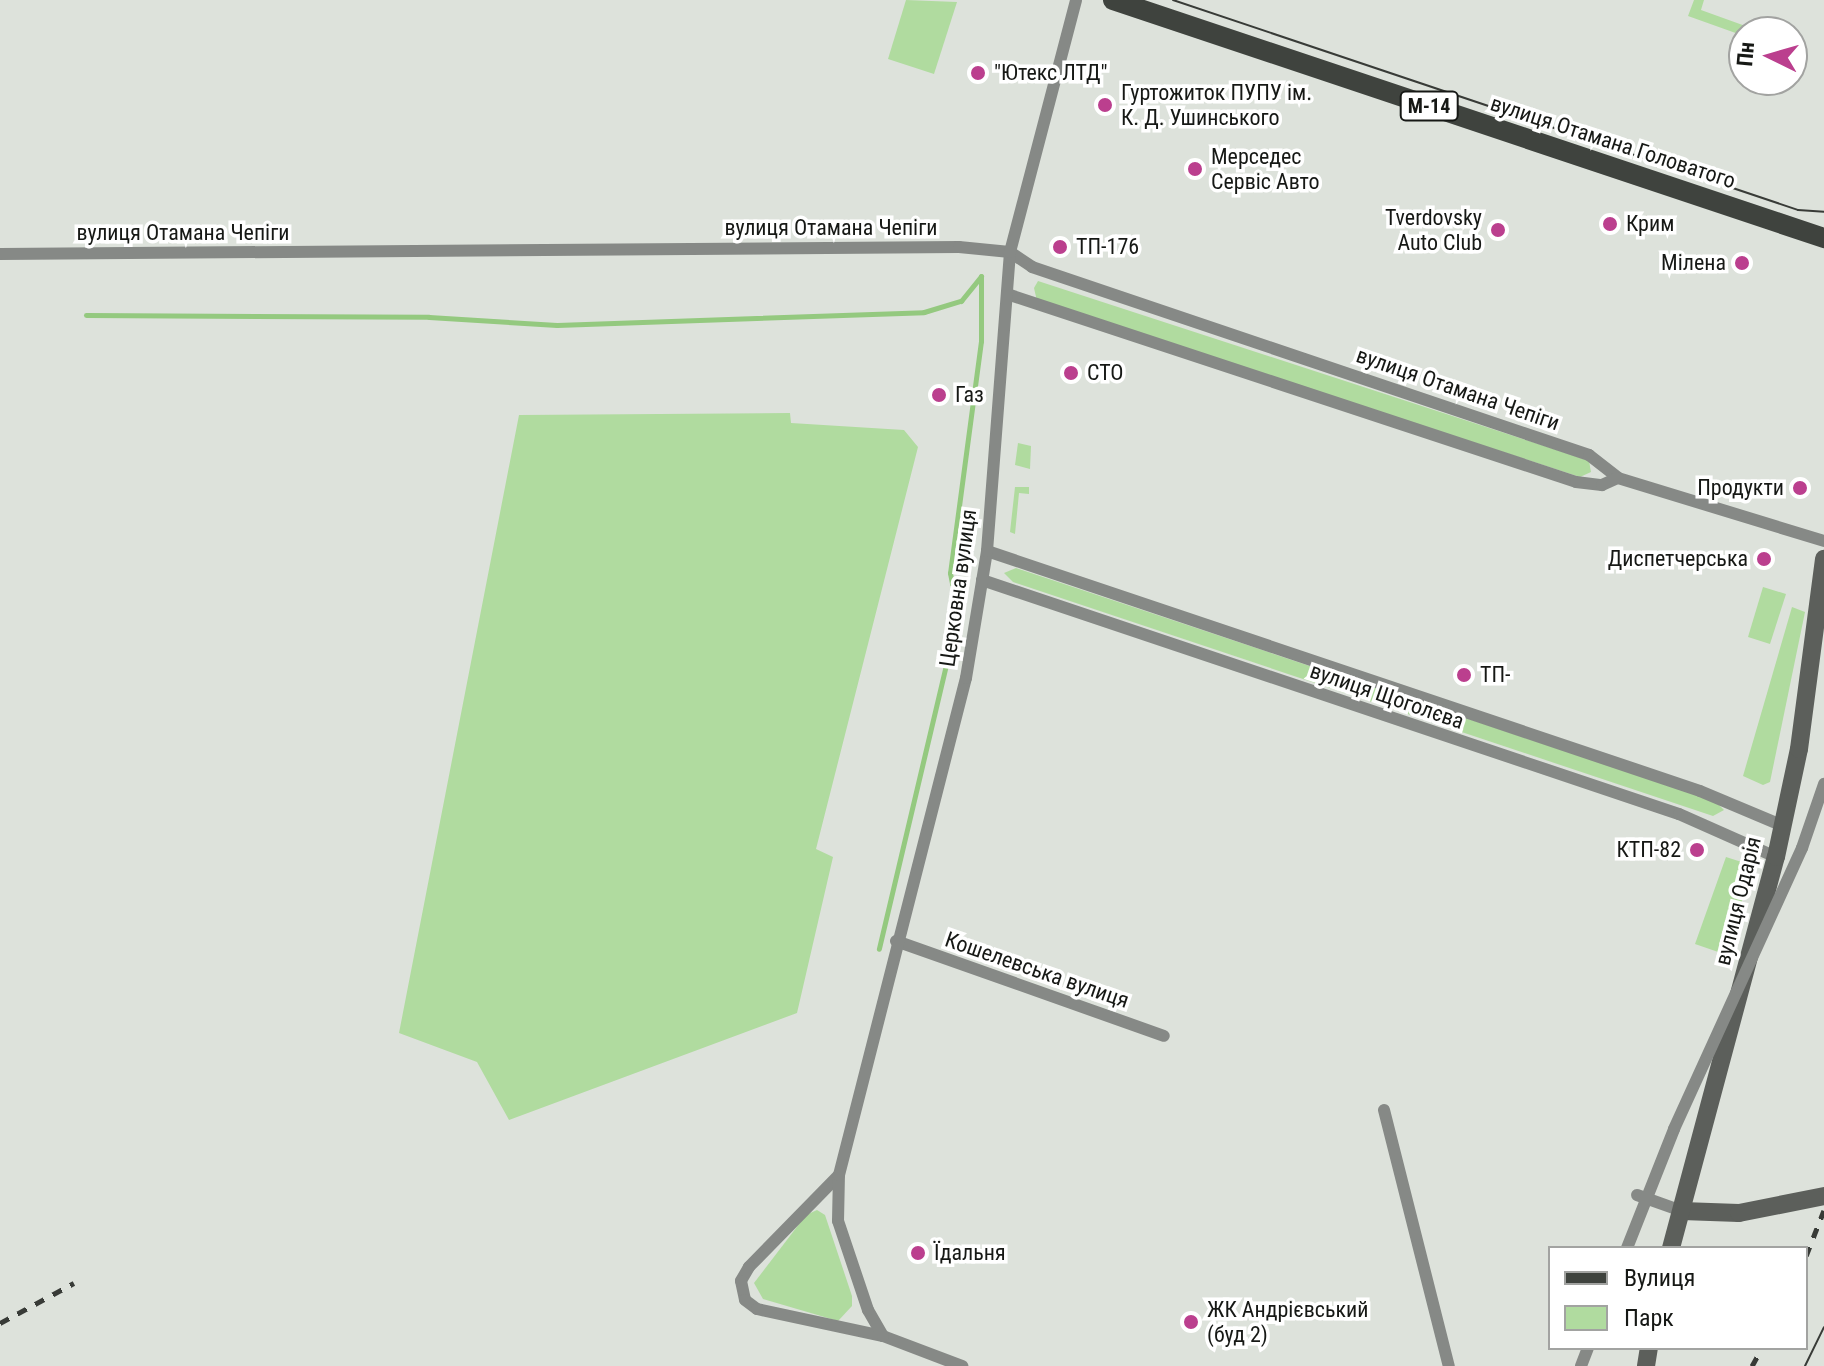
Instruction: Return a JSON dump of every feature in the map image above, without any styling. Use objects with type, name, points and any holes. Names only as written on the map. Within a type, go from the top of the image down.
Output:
[{"type":"main road","name":"вулиця Отамана Головатого","points":[[1113,0],[1824,238]]},
{"type":"street","name":"Церковна вулиця","points":[[883,1336],[868,1310],[838,1221],[839,1175],[896,941],[966,678],[987,551],[1010,252],[1076,0]]},
{"type":"street","name":"вулиця Отамана Чепіги","points":[[0,254],[959,247],[1010,252],[1032,267],[1589,455],[1618,478],[1824,541]]},
{"type":"street","name":"вулиця Отамана Чепіги","points":[[1007,294],[1576,482],[1602,485],[1618,478]]},
{"type":"street","name":"вулиця Щоголєва","points":[[987,551],[1700,791],[1781,825]]},
{"type":"street","name":"вулиця Одарія","points":[[1672,1246],[1776,857],[1799,749],[1824,559]]},
{"type":"street","name":"вулиця Щоголєва","points":[[982,580],[1679,814],[1776,857]]},
{"type":"street","points":[[1628,1246],[1674,1129],[1802,848],[1824,784]]},
{"type":"street","name":"Кошелевська вулиця","points":[[896,941],[1164,1036]]},
{"type":"street","points":[[1384,1110],[1449,1366]]},
{"type":"street","points":[[839,1175],[749,1267],[741,1281],[743,1295],[757,1309],[883,1336],[962,1366]]},
{"type":"street","points":[[1637,1195],[1682,1211],[1739,1213],[1824,1196]]},
{"type":"green space","points":[[906,0],[957,2],[934,74],[888,59]]},
{"type":"green space","points":[[1694,0],[1704,0],[1701,10],[1728,20],[1728,30],[1688,16]]},
{"type":"green space","points":[[1038,281],[1569,454],[1589,461],[1591,472],[1580,477],[1037,301],[1034,288]]},
{"type":"green space","points":[[790,413],[791,423],[904,430],[918,447],[816,849],[833,857],[797,1013],[509,1120],[477,1062],[399,1033],[519,415]]},
{"type":"green space","points":[[1018,443],[1031,446],[1030,469],[1015,465]]},
{"type":"green space","points":[[1015,487],[1029,487],[1029,494],[1019,493],[1015,534],[1010,532]]},
{"type":"green space","points":[[1016,568],[1715,801],[1724,810],[1713,816],[1013,582],[1004,573]]},
{"type":"green space","points":[[1763,587],[1786,594],[1770,644],[1748,637]]},
{"type":"green space","points":[[1792,607],[1805,612],[1770,782],[1763,785],[1743,776]]},
{"type":"green space","points":[[1726,857],[1754,866],[1724,954],[1695,944]]},
{"type":"green space","points":[[817,1210],[825,1215],[852,1296],[852,1306],[838,1321],[763,1299],[754,1283],[806,1215]]},
{"type":"waterway","points":[[86,315],[429,317],[557,325],[924,312],[961,301],[981,276],[981,341],[950,573],[958,614],[879,949]]},
{"type":"tram line","points":[[1173,0],[1798,210],[1824,212]]},
{"type":"tram line","points":[[1805,1366],[1824,1327]]},
{"type":"railway","points":[[1808,1251],[1824,1210]]},
{"type":"railway","points":[[0,1323],[74,1283]]},
{"type":"railway","points":[[1752,1366],[1761,1350]]},
{"type":"place","name":"\"Ютекс ЛТД\"","points":[[978,73]]},
{"type":"place","name":"Гуртожиток ПУПУ ім. К. Д. Ушинського","points":[[1105,105]]},
{"type":"place","name":"Мерседес Сервіс Авто","points":[[1195,169]]},
{"type":"place","name":"Крим","points":[[1610,224]]},
{"type":"place","name":"Tverdovsky Auto Club","points":[[1498,230]]},
{"type":"place","name":"ТП-176","points":[[1060,247]]},
{"type":"place","name":"Мілена","points":[[1742,263]]},
{"type":"place","name":"СТО","points":[[1071,373]]},
{"type":"place","name":"Газ","points":[[939,395]]},
{"type":"place","name":"Продукти","points":[[1800,488]]},
{"type":"place","name":"Диспетчерська","points":[[1764,559]]},
{"type":"place","name":"ТП-","points":[[1464,675]]},
{"type":"place","name":"КТП-82","points":[[1697,850]]},
{"type":"place","name":"Їдальня","points":[[918,1253]]},
{"type":"place","name":"ЖК Андрієвський (буд 2)","points":[[1191,1322]]}]
